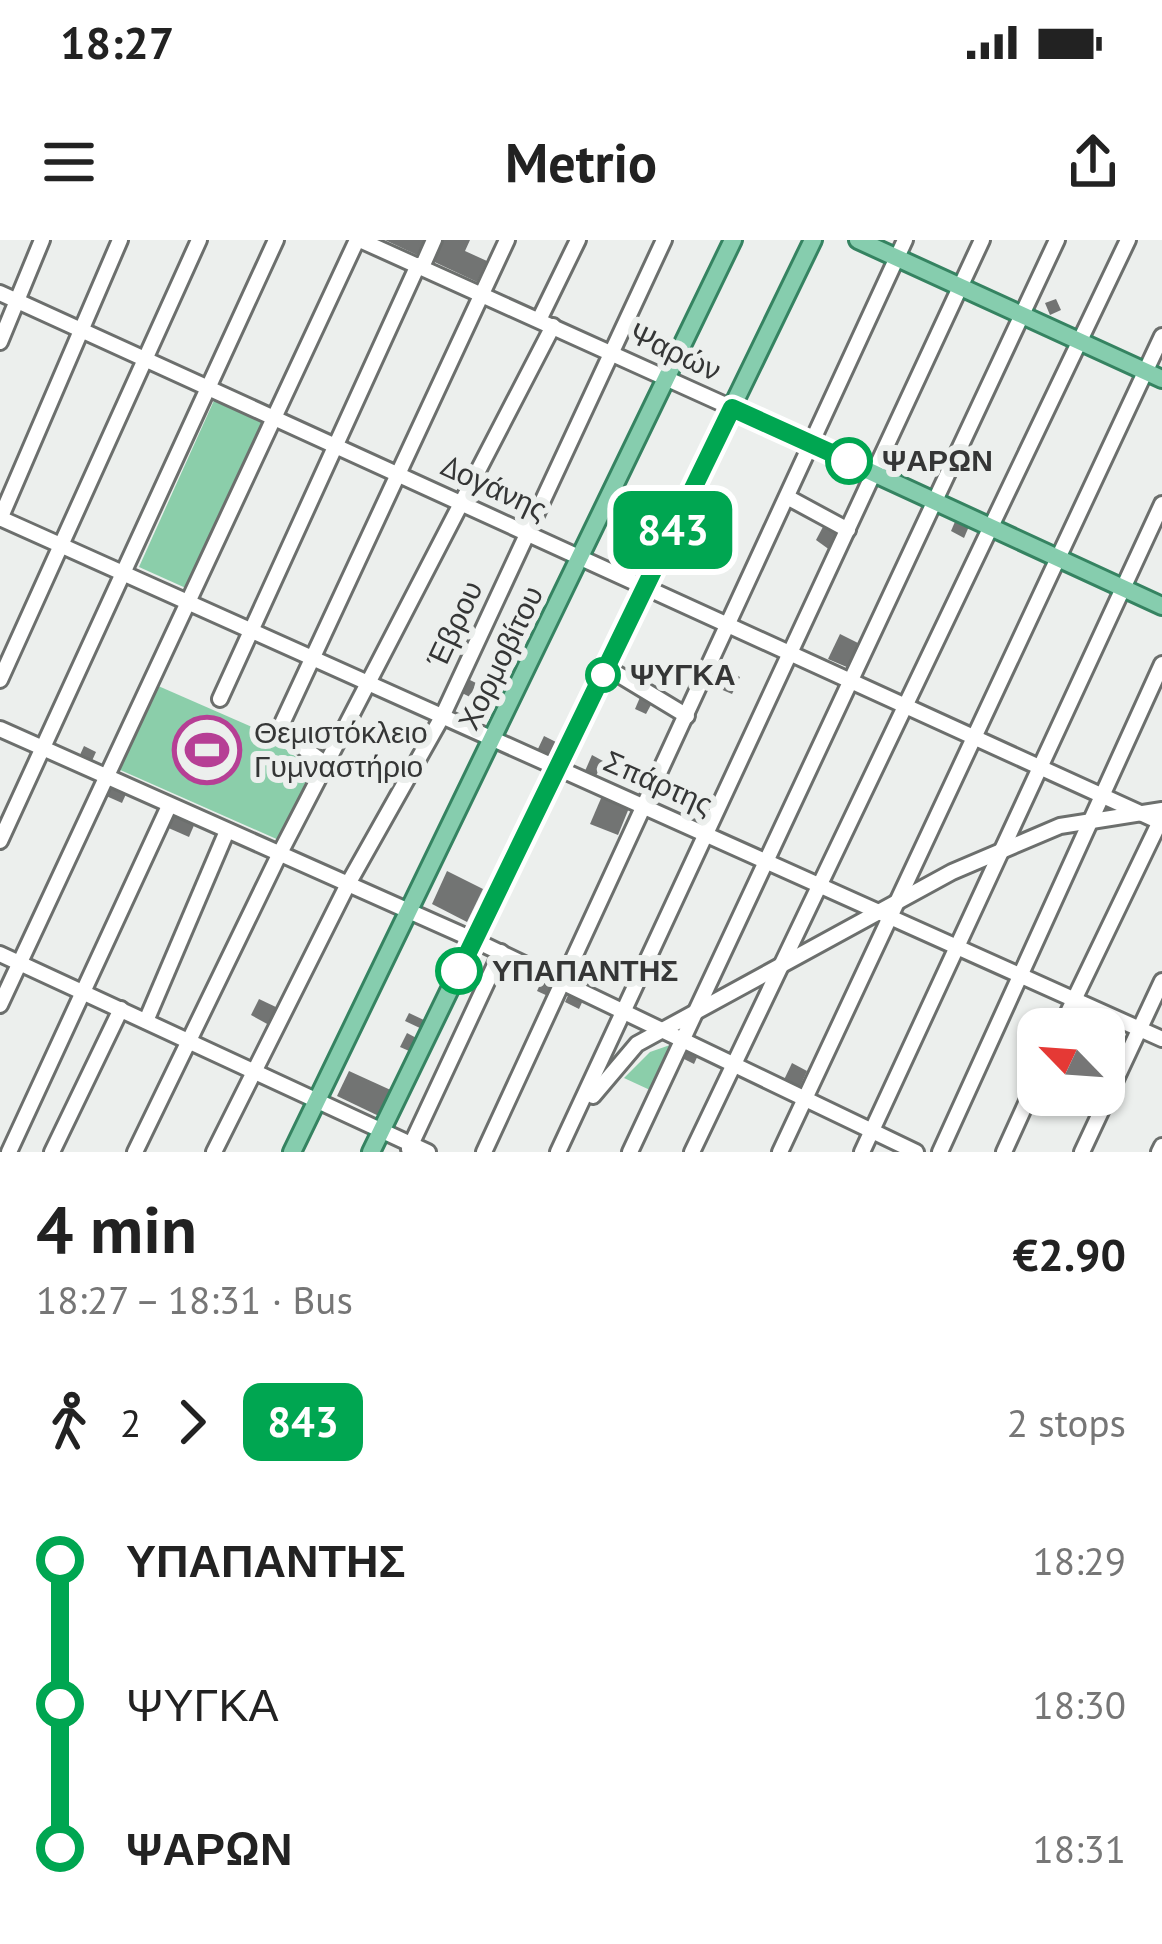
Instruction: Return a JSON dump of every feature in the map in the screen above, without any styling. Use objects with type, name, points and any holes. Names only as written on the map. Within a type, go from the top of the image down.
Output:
[{"type":"main road","name":"Χορμοβίτου","points":[[292,1152],[733,240]]},
{"type":"main road","points":[[371,1152],[813,240]]},
{"type":"main road","points":[[858,240],[1154,376]]},
{"type":"main road","name":"Ψαρών","points":[[732,408],[1162,606]]},
{"type":"street","points":[[0,343],[42,240]]},
{"type":"street","points":[[0,519],[120,240]]},
{"type":"street","points":[[0,680],[200,240]]},
{"type":"street","points":[[0,841],[277,240]]},
{"type":"street","points":[[0,1005],[358,240]]},
{"type":"street","name":"Ψαρών","points":[[358,240],[732,408]]},
{"type":"street","points":[[220,699],[434,240]]},
{"type":"street","points":[[328,765],[279,730],[485,296],[507,240]]},
{"type":"street","points":[[135,1152],[280,853],[462,503],[546,323],[578,240]]},
{"type":"street","name":"Έβρου","points":[[214,1152],[348,884],[442,716],[664,240]]},
{"type":"street","points":[[484,1152],[905,240]]},
{"type":"street","points":[[558,1152],[982,240]]},
{"type":"street","points":[[630,1152],[1057,240]]},
{"type":"street","points":[[692,1152],[1128,240]]},
{"type":"street","name":"Δογάνης","points":[[0,292],[1141,814],[1161,818]]},
{"type":"street","points":[[780,1152],[1058,558],[1154,376],[1162,335]]},
{"type":"street","points":[[787,497],[848,530]]},
{"type":"street","points":[[862,1152],[1162,504]]},
{"type":"street","name":"Σπάρτης","points":[[0,519],[819,886],[889,911],[957,947],[1162,1039]]},
{"type":"street","points":[[940,1152],[1162,664]]},
{"type":"street","points":[[606,667],[687,716]]},
{"type":"street","points":[[0,729],[501,952],[916,1152]]},
{"type":"street","points":[[9,1152],[169,806]]},
{"type":"street","points":[[567,1135],[625,1054],[662,1029],[1002,847],[1091,820],[1141,814]]},
{"type":"street","points":[[1069,1008],[1161,818]]},
{"type":"street","points":[[146,1021],[227,831]]},
{"type":"street","points":[[410,1148],[501,952]]},
{"type":"street","points":[[0,954],[382,1130],[410,1148],[428,1152]]},
{"type":"street","points":[[1082,1152],[1162,981]]},
{"type":"street","points":[[52,1152],[121,1009]]},
{"type":"street","points":[[1004,1152],[1020,1116]]},
{"type":"green space","points":[[216,396],[265,418],[188,589],[139,567]]},
{"type":"green space","name":"Θεμιστόκλειο Γυμναστήριο","points":[[156,685],[261,731],[316,772],[281,841],[118,769]]},
{"type":"green space","points":[[670,1045],[650,1090],[624,1078],[650,1052]]},
{"type":"building","points":[[385,240],[424,240],[417,255]]},
{"type":"building","points":[[437,240],[470,240],[465,251],[487,261],[477,282],[428,259]]},
{"type":"building","points":[[1056,299],[1061,310],[1050,315],[1045,303]]},
{"type":"building","points":[[957,517],[970,524],[964,538],[951,531]]},
{"type":"building","points":[[825,523],[843,532],[834,553],[816,540]]},
{"type":"building","points":[[636,550],[651,558],[642,578],[626,571]]},
{"type":"building","points":[[840,634],[860,644],[849,668],[828,659]]},
{"type":"building","points":[[714,666],[740,677],[732,694],[706,683]]},
{"type":"building","points":[[466,678],[476,683],[470,697],[460,692]]},
{"type":"building","points":[[641,695],[653,701],[646,714],[635,709]]},
{"type":"building","points":[[544,736],[556,742],[549,757],[537,751]]},
{"type":"building","points":[[84,746],[96,752],[91,763],[79,757]]},
{"type":"building","points":[[592,755],[603,761],[596,776],[585,771]]},
{"type":"building","points":[[108,786],[126,794],[122,803],[104,795]]},
{"type":"building","points":[[602,796],[629,808],[618,835],[590,824]]},
{"type":"building","points":[[170,812],[195,823],[189,837],[164,826]]},
{"type":"building","points":[[447,871],[483,889],[467,922],[432,904]]},
{"type":"building","points":[[544,976],[557,982],[550,997],[537,991]]},
{"type":"building","points":[[571,989],[585,996],[579,1009],[565,1002]]},
{"type":"building","points":[[259,999],[278,1008],[269,1025],[251,1015]]},
{"type":"building","points":[[409,1013],[426,1021],[422,1029],[405,1021]]},
{"type":"building","points":[[407,1033],[422,1041],[416,1054],[400,1047]]},
{"type":"building","points":[[685,1047],[699,1053],[694,1064],[680,1057]]},
{"type":"building","points":[[792,1063],[807,1071],[798,1091],[782,1084]]},
{"type":"building","points":[[349,1071],[395,1092],[383,1118],[337,1096]]},
{"type":"bus line","name":"843","points":[[459,971],[732,408],[849,461]]},
{"type":"place","name":"ΨΑΡΩΝ","points":[[849,461]]},
{"type":"place","name":"ΨΥΓΚΑ","points":[[603,675]]},
{"type":"place","name":"Θεμιστόκλειο Γυμναστήριο","points":[[207,750]]},
{"type":"place","name":"ΥΠΑΠΑΝΤΗΣ","points":[[459,971]]}]
